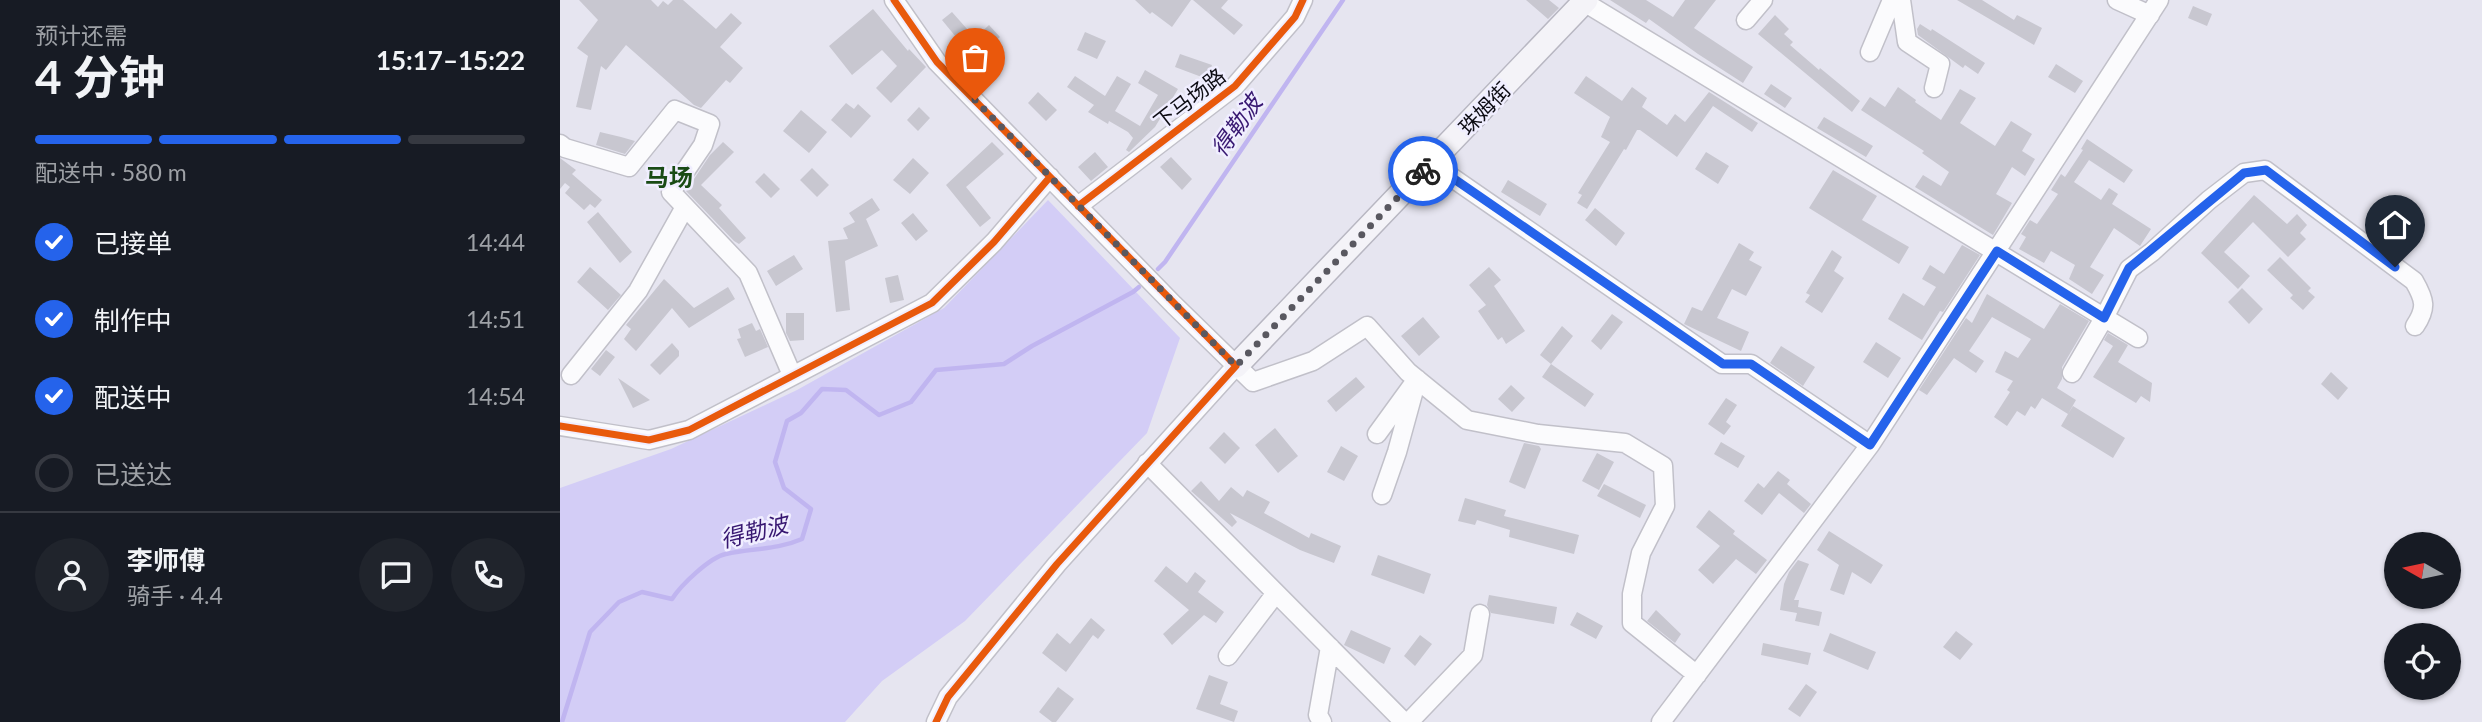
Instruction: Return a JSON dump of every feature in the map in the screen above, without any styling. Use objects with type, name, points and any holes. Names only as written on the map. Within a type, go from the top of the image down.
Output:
[{"type":"main road","name":"珠姆街","points":[[1236,366],[1585,1]]},
{"type":"street","points":[[894,0],[937,62],[1253,382],[1313,361],[1367,326],[1417,379],[1467,420],[1538,434],[1625,443],[1663,466],[1665,506],[1641,553],[1632,594],[1632,623],[1697,675]]},
{"type":"street","name":"下马场路","points":[[1078,206],[1235,86],[1295,17],[1303,0]]},
{"type":"street","points":[[1746,20],[1763,0]]},
{"type":"street","points":[[1870,52],[1892,0]]},
{"type":"street","points":[[1901,0],[1906,42],[1940,64],[1934,88]]},
{"type":"street","points":[[1661,722],[1870,445],[2155,8],[2117,0]]},
{"type":"street","points":[[1585,1],[2138,338]]},
{"type":"street","points":[[560,144],[565,148],[629,167],[675,110],[710,124],[703,145],[671,192],[748,273],[792,375]]},
{"type":"street","points":[[1431,163],[1723,364],[1751,364],[1870,445]]},
{"type":"street","points":[[2072,373],[2129,268],[2244,173],[2266,170],[2414,281],[2425,300],[2424,313],[2415,326]]},
{"type":"street","points":[[560,426],[649,440],[689,430],[932,303],[994,242],[1050,177]]},
{"type":"street","points":[[571,375],[638,291],[685,207]]},
{"type":"street","points":[[936,722],[948,696],[1057,564],[1236,366]]},
{"type":"street","points":[[1377,434],[1417,379]]},
{"type":"street","points":[[1382,495],[1417,379]]},
{"type":"street","points":[[1147,463],[1407,722],[1473,654],[1480,614]]},
{"type":"street","points":[[1228,656],[1276,593]]},
{"type":"street","points":[[1322,722],[1318,715],[1330,648]]},
{"type":"shaded area","points":[[1048,200],[1180,338],[1147,433],[965,621],[882,681],[845,722],[560,722],[560,488],[671,449],[797,390],[944,308]]},
{"type":"building","points":[[579,0],[651,0],[658,7],[663,1],[668,5],[673,0],[683,0],[716,29],[731,13],[742,23],[720,47],[743,68],[730,83],[726,80],[701,108],[694,105],[626,45],[606,70],[601,66],[591,110],[576,107],[588,56],[577,48],[598,20]]},
{"type":"building","points":[[1135,0],[1191,0],[1172,27],[1152,12],[1150,14]]},
{"type":"building","points":[[1193,0],[1228,0],[1221,8],[1243,25],[1234,35]]},
{"type":"building","points":[[1526,0],[1549,0],[1559,8],[1548,19]]},
{"type":"building","points":[[1610,0],[1646,0],[1673,17],[1685,0],[1716,0],[1694,28],[1753,67],[1743,83],[1649,19],[1646,23]]},
{"type":"building","points":[[1957,0],[1982,0],[2014,20],[2017,15],[2042,28],[2034,45]]},
{"type":"building","points":[[2193,6],[2212,14],[2207,26],[2188,18]]},
{"type":"building","points":[[873,9],[908,51],[909,49],[926,67],[891,103],[876,88],[897,66],[882,50],[852,75],[829,46]]},
{"type":"building","points":[[952,12],[975,38],[989,25],[1000,37],[986,50],[996,60],[982,74],[961,52],[965,48],[942,20]]},
{"type":"building","points":[[1775,15],[1789,29],[1784,34],[1793,42],[1790,45],[1860,101],[1852,112],[1758,34]]},
{"type":"building","points":[[1920,24],[1985,63],[1978,74],[1965,65],[1963,68],[1918,35]]},
{"type":"building","points":[[1085,32],[1106,41],[1097,59],[1077,50]]},
{"type":"building","points":[[1180,54],[1212,65],[1207,79],[1175,67]]},
{"type":"building","points":[[2056,64],[2083,81],[2075,93],[2048,77]]},
{"type":"building","points":[[1145,70],[1178,89],[1155,127],[1129,152],[1126,150],[1133,138],[1128,132],[1088,112],[1094,105],[1067,87],[1075,76],[1105,96],[1117,76],[1131,84],[1115,111],[1140,126],[1158,95],[1138,83]]},
{"type":"building","points":[[1586,76],[1622,101],[1632,87],[1647,98],[1642,107],[1667,125],[1675,114],[1685,122],[1709,92],[1758,123],[1752,132],[1713,106],[1677,157],[1637,130],[1587,209],[1577,203],[1582,195],[1578,193],[1610,142],[1601,137],[1610,117],[1574,93]]},
{"type":"building","points":[[1771,84],[1792,98],[1785,108],[1764,94]]},
{"type":"building","points":[[1898,87],[1941,120],[1960,89],[1976,98],[1960,123],[1995,146],[2011,121],[2032,134],[2022,151],[2035,159],[2025,176],[2012,167],[1996,194],[2012,203],[1993,235],[1915,187],[1923,175],[1941,186],[1949,172],[1922,153],[1924,151],[1861,110],[1870,97],[1885,107]]},
{"type":"building","points":[[1038,92],[1057,110],[1046,121],[1028,103]]},
{"type":"building","points":[[846,103],[854,109],[858,104],[871,116],[851,138],[831,120]]},
{"type":"building","points":[[919,107],[930,118],[918,131],[907,120]]},
{"type":"building","points":[[801,110],[827,132],[809,153],[783,131]]},
{"type":"building","points":[[1824,117],[1873,146],[1866,157],[1817,128]]},
{"type":"building","points":[[600,132],[635,141],[625,154],[596,145]]},
{"type":"building","points":[[2087,139],[2133,170],[2124,183],[2089,160],[2074,182],[2101,200],[2109,188],[2118,194],[2112,204],[2151,229],[2140,246],[2114,228],[2090,267],[2104,275],[2092,294],[2069,279],[2075,265],[2051,251],[2044,263],[2019,249],[2026,237],[2021,234],[2030,220],[2037,224],[2058,194],[2051,190],[2061,174],[2065,177]]},
{"type":"building","points":[[723,142],[734,152],[701,185],[722,205],[719,208],[746,238],[739,244],[686,191],[710,155]]},
{"type":"building","points":[[992,142],[1004,154],[966,187],[991,218],[980,227],[946,185]]},
{"type":"building","points":[[1095,152],[1108,167],[1091,181],[1078,167]]},
{"type":"building","points":[[1706,152],[1729,166],[1718,184],[1695,169]]},
{"type":"building","points":[[1171,157],[1192,179],[1182,190],[1160,167]]},
{"type":"building","points":[[560,158],[576,170],[572,174],[602,200],[595,208],[590,204],[584,210],[565,193],[570,187],[565,183],[560,189]]},
{"type":"building","points":[[913,158],[929,173],[910,194],[893,180]]},
{"type":"building","points":[[812,168],[829,185],[817,197],[800,180]]},
{"type":"building","points":[[1833,170],[1877,196],[1862,220],[1909,247],[1899,264],[1809,208]]},
{"type":"building","points":[[764,173],[780,189],[771,198],[755,182]]},
{"type":"building","points":[[1508,180],[1547,204],[1540,216],[1501,192]]},
{"type":"building","points":[[2254,195],[2287,224],[2297,214],[2307,225],[2300,233],[2306,239],[2288,257],[2253,222],[2224,252],[2250,276],[2238,289],[2201,253]]},
{"type":"building","points":[[872,198],[880,210],[866,219],[878,246],[845,261],[850,310],[836,312],[828,241],[848,239],[843,228],[855,222],[849,213]]},
{"type":"building","points":[[1595,208],[1625,233],[1616,246],[1585,220]]},
{"type":"building","points":[[598,212],[632,252],[620,263],[587,222]]},
{"type":"building","points":[[913,213],[928,231],[916,241],[901,223]]},
{"type":"building","points":[[1739,243],[1754,252],[1749,260],[1762,267],[1746,296],[1732,289],[1717,318],[1749,332],[1741,351],[1684,324],[1692,307],[1702,311]]},
{"type":"building","points":[[1962,245],[1980,255],[1922,340],[1888,319],[1903,293],[1924,306],[1936,287],[1922,279],[1930,265],[1944,274]]},
{"type":"building","points":[[1832,250],[1842,257],[1834,271],[1844,278],[1822,313],[1805,302],[1810,295],[1806,293]]},
{"type":"building","points":[[794,255],[803,269],[776,286],[767,271]]},
{"type":"building","points":[[2280,257],[2311,288],[2308,291],[2315,297],[2303,310],[2290,298],[2293,295],[2267,270]]},
{"type":"building","points":[[590,267],[621,295],[608,310],[577,282]]},
{"type":"building","points":[[1489,267],[1501,280],[1494,286],[1525,331],[1506,344],[1502,337],[1498,340],[1478,311],[1486,305],[1469,285]]},
{"type":"building","points":[[898,275],[904,300],[890,303],[885,278]]},
{"type":"building","points":[[664,279],[694,308],[728,287],[735,299],[689,328],[672,308],[636,351],[624,339],[631,329],[626,325]]},
{"type":"building","points":[[2242,288],[2263,309],[2249,324],[2228,302]]},
{"type":"building","points":[[1987,294],[2044,329],[2060,304],[2089,321],[2062,367],[2062,379],[2057,388],[2076,400],[2068,414],[2042,398],[2035,409],[2031,406],[2025,416],[2017,411],[2007,426],[1994,417],[2010,392],[2007,390],[2013,381],[1995,372],[2005,351],[2018,358],[2031,339],[1992,317],[1969,351],[1984,361],[1976,373],[1954,358],[1927,395],[1919,390],[1966,318],[1972,323]]},
{"type":"building","points":[[786,313],[804,313],[804,340],[790,341],[786,333]]},
{"type":"building","points":[[1612,314],[1623,322],[1601,350],[1591,341]]},
{"type":"building","points":[[1423,317],[1440,337],[1419,356],[1401,336]]},
{"type":"building","points":[[752,323],[756,331],[760,329],[768,347],[745,357],[737,339],[741,338],[738,329]]},
{"type":"building","points":[[1562,326],[1573,336],[1551,364],[1540,355]]},
{"type":"building","points":[[2108,333],[2128,345],[2118,362],[2152,383],[2150,402],[2141,396],[2136,403],[2093,377],[2113,346],[2104,340]]},
{"type":"building","points":[[1876,342],[1901,358],[1888,378],[1863,362]]},
{"type":"building","points":[[672,343],[679,351],[679,356],[660,375],[650,365]]},
{"type":"building","points":[[1781,346],[1815,367],[1803,386],[1770,363]]},
{"type":"building","points":[[606,350],[615,357],[600,376],[591,369]]},
{"type":"building","points":[[1551,364],[1594,394],[1585,407],[1542,377]]},
{"type":"building","points":[[2331,372],[2348,388],[2338,400],[2321,384]]},
{"type":"building","points":[[1356,377],[1365,387],[1336,412],[1327,401]]},
{"type":"building","points":[[618,378],[650,400],[633,408]]},
{"type":"building","points":[[1511,385],[1525,398],[1512,412],[1498,399]]},
{"type":"building","points":[[1726,398],[1737,405],[1726,422],[1731,426],[1724,435],[1708,424]]},
{"type":"building","points":[[2073,406],[2125,438],[2113,458],[2061,426]]},
{"type":"building","points":[[1275,428],[1298,456],[1278,473],[1255,445]]},
{"type":"building","points":[[1224,432],[1240,448],[1225,464],[1209,448]]},
{"type":"building","points":[[1721,442],[1745,456],[1738,468],[1714,454]]},
{"type":"building","points":[[1524,443],[1539,446],[1541,449],[1525,489],[1509,482]]},
{"type":"building","points":[[1341,446],[1358,456],[1344,481],[1327,472]]},
{"type":"building","points":[[1597,453],[1614,462],[1599,490],[1582,481]]},
{"type":"building","points":[[1778,471],[1790,480],[1787,484],[1811,504],[1804,513],[1779,493],[1762,515],[1744,501],[1758,483],[1764,488]]},
{"type":"building","points":[[1201,481],[1219,501],[1231,487],[1243,497],[1247,490],[1270,502],[1264,513],[1309,538],[1311,533],[1341,546],[1334,563],[1300,550],[1230,513],[1237,522],[1232,527],[1191,491]]},
{"type":"building","points":[[1604,484],[1646,505],[1640,518],[1597,496]]},
{"type":"building","points":[[1465,498],[1506,510],[1504,516],[1579,535],[1574,554],[1509,537],[1510,530],[1477,520],[1475,525],[1458,521]]},
{"type":"building","points":[[1709,510],[1735,531],[1733,534],[1767,560],[1756,574],[1736,559],[1713,584],[1698,570],[1720,546],[1696,527]]},
{"type":"building","points":[[1829,531],[1883,565],[1871,584],[1852,572],[1844,595],[1830,590],[1839,565],[1817,550]]},
{"type":"building","points":[[1378,555],[1431,574],[1424,594],[1371,575]]},
{"type":"building","points":[[1798,560],[1809,564],[1794,600],[1799,600],[1798,607],[1822,612],[1819,626],[1795,621],[1797,613],[1780,610],[1784,584]]},
{"type":"building","points":[[1166,566],[1187,583],[1195,572],[1206,581],[1198,592],[1224,612],[1216,623],[1204,615],[1172,645],[1163,634],[1189,610],[1154,581]]},
{"type":"building","points":[[1489,595],[1557,607],[1554,624],[1491,613],[1487,605]]},
{"type":"building","points":[[1656,610],[1681,634],[1675,643],[1647,621]]},
{"type":"building","points":[[1577,612],[1603,626],[1596,639],[1570,625]]},
{"type":"building","points":[[1091,618],[1105,630],[1098,639],[1093,635],[1066,672],[1042,653],[1057,633],[1070,644]]},
{"type":"building","points":[[1351,630],[1391,648],[1384,664],[1344,645]]},
{"type":"building","points":[[1956,631],[1973,644],[1960,660],[1943,647]]},
{"type":"building","points":[[1830,633],[1876,652],[1868,670],[1823,651]]},
{"type":"building","points":[[1420,635],[1432,644],[1415,666],[1404,656]]},
{"type":"building","points":[[1763,643],[1811,653],[1808,665],[1761,655]]},
{"type":"building","points":[[1209,675],[1228,682],[1220,704],[1238,711],[1234,722],[1196,709]]},
{"type":"building","points":[[1806,684],[1817,692],[1800,717],[1788,709]]},
{"type":"building","points":[[1058,687],[1074,699],[1056,722],[1052,722],[1039,712]]},
{"type":"waterway","name":"得勒波","points":[[1158,269],[1343,0]]},
{"type":"waterway","name":"得勒波","points":[[562,722],[590,632],[619,602],[642,592],[672,599],[696,572],[719,556],[802,539],[811,509],[784,488],[775,462],[787,421],[801,413],[822,389],[846,390],[879,415],[911,402],[936,370],[1004,364],[1139,287]]},
{"type":"cycle path","points":[[894,0],[937,62],[1236,366],[1057,564],[948,697],[936,722]]},
{"type":"cycle path","points":[[1078,206],[1235,86],[1295,17],[1303,0]]},
{"type":"cycle path","points":[[560,426],[649,440],[689,430],[932,303],[994,242],[1050,177]]},
{"type":"way so far","points":[[975,100],[1236,366],[1423,171]]},
{"type":"district","name":"马场","points":[[669,176]]},
{"type":"route","points":[[1423,171],[1431,163],[1723,364],[1751,364],[1870,445],[1997,251],[2104,318],[2129,268],[2152,252],[2209,200],[2244,173],[2266,170],[2299,192],[2395,267]]}]
